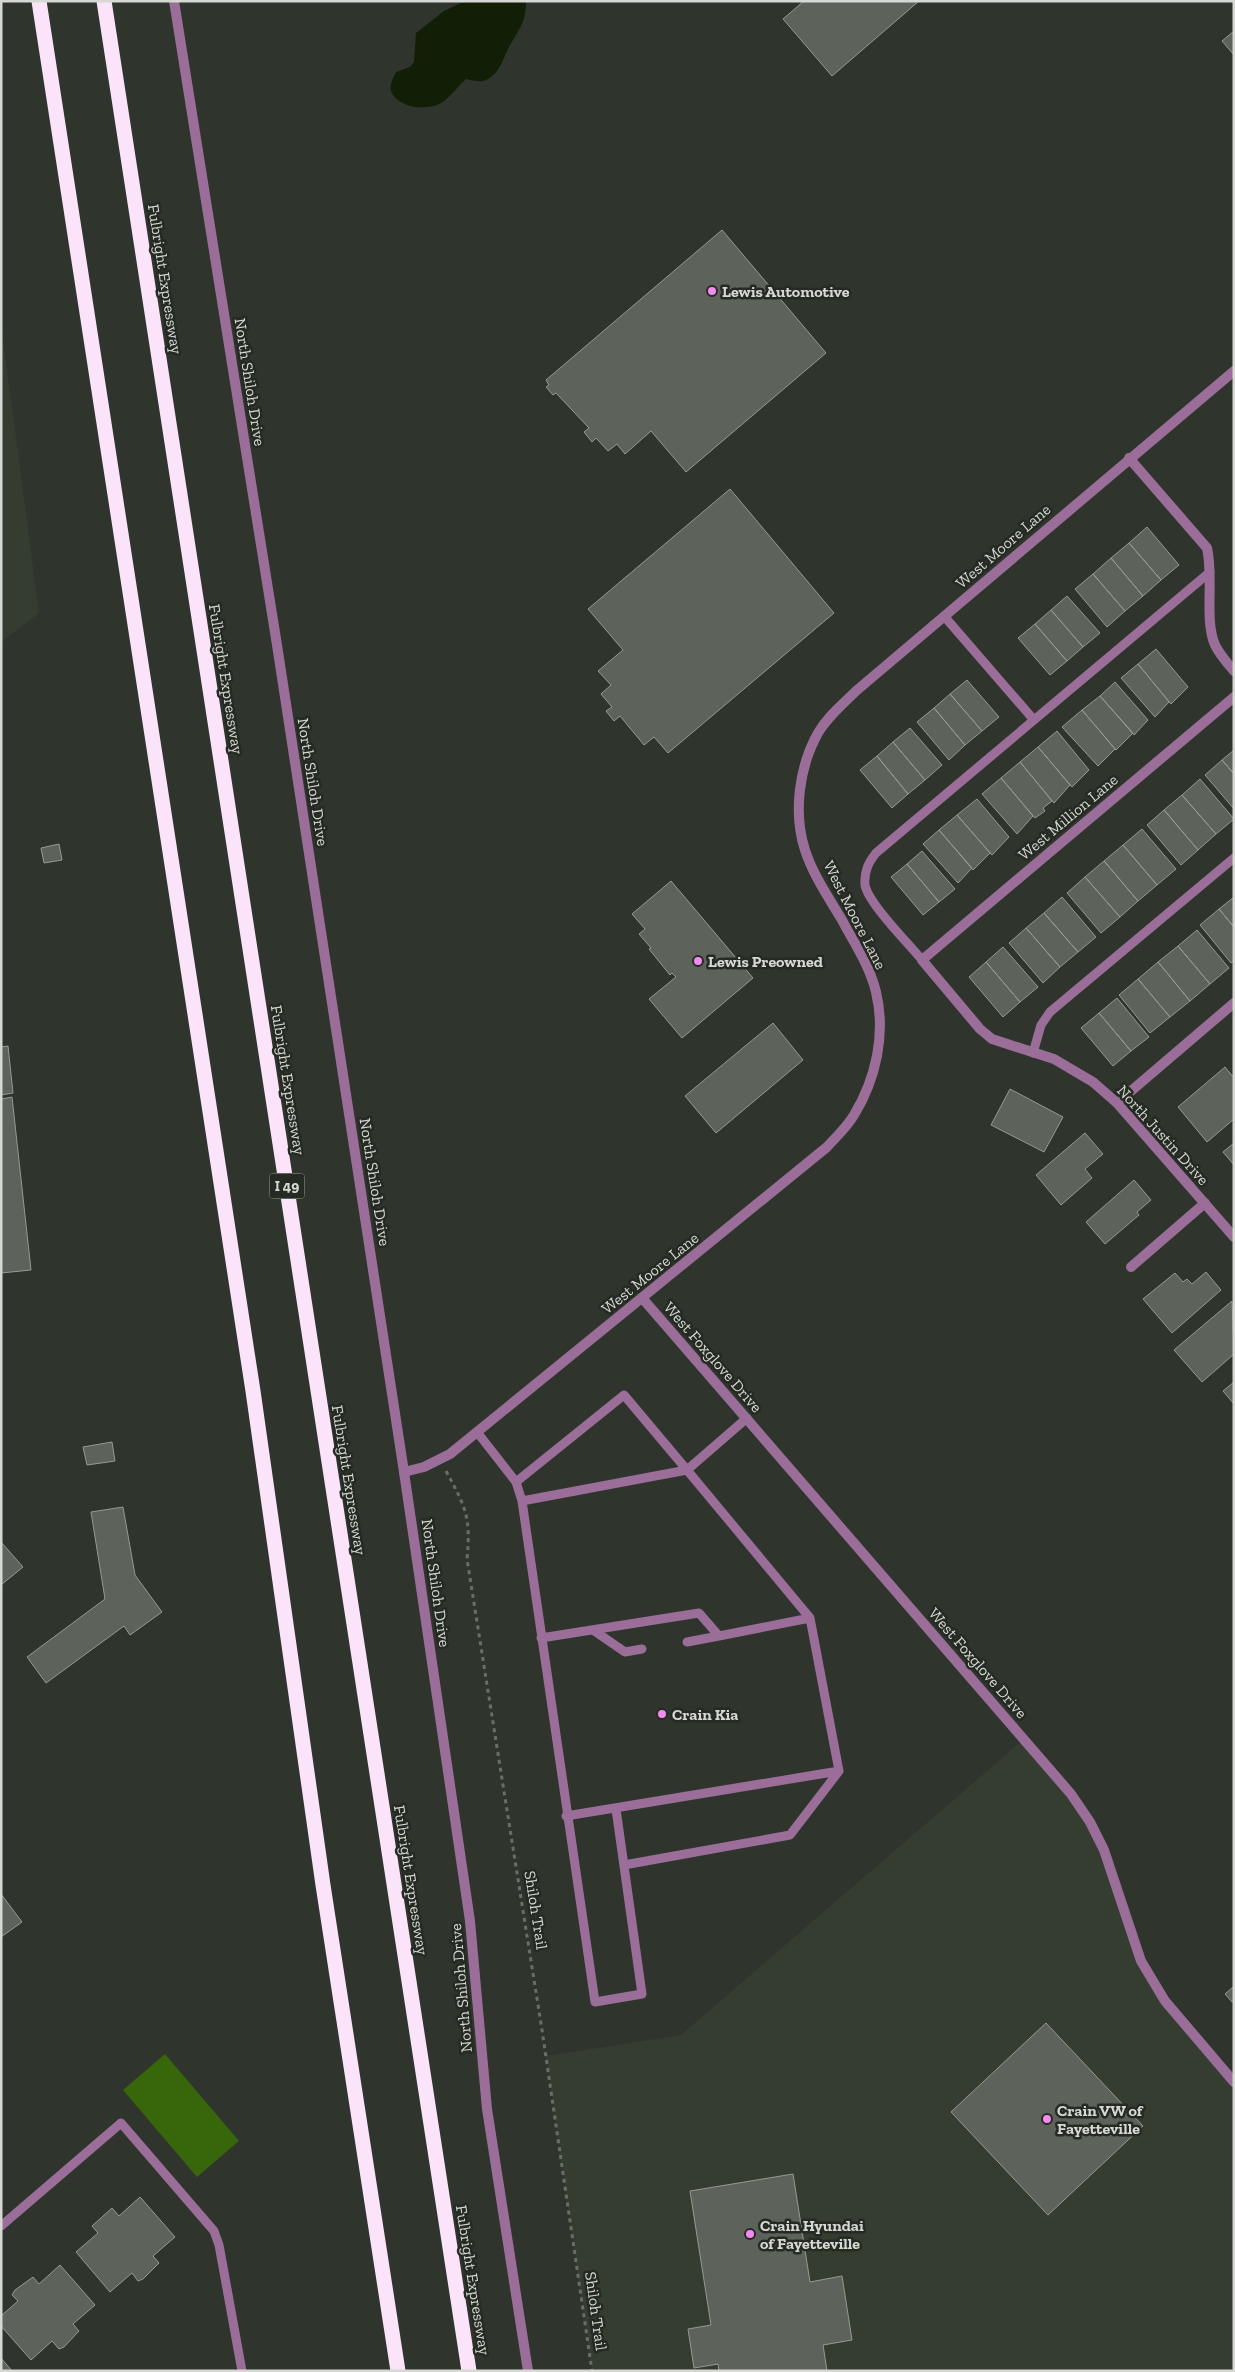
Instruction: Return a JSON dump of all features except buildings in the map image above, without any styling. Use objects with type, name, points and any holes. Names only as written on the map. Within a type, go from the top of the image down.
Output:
[{"type":"highway","points":[[39,1],[254,1401],[323,1885],[398,2371]]},
{"type":"highway","name":"Fulbright Expressway","points":[[104,1],[469,2371]]},
{"type":"street","name":"North Shiloh Drive","points":[[174,1],[276,635],[404,1472],[470,1922],[487,2110],[528,2371]]},
{"type":"street","name":"West Moore Lane","points":[[404,1472],[424,1467],[440,1459],[477,1432],[643,1299],[827,1147],[854,1116],[869,1082],[879,1049],[880,1019],[876,991],[868,967],[817,877],[805,850],[799,822],[799,792],[807,761],[818,733],[834,712],[944,616],[1234,371]]},
{"type":"street","points":[[1129,458],[1207,548],[1210,572],[1212,632],[1219,653],[1234,670]]},
{"type":"street","name":"West Million Lane","points":[[922,960],[1234,697]]},
{"type":"street","name":"North Justin Drive","points":[[922,960],[980,1029],[992,1039],[1074,1070],[1117,1103],[1234,1237]]},
{"type":"street","points":[[1117,1103],[1234,1002]]},
{"type":"street","points":[[1130,1267],[1205,1204]]},
{"type":"street","name":"West Foxglove Drive","points":[[643,1299],[1072,1794],[1090,1822],[1104,1850],[1141,1961],[1165,2001],[1234,2082]]},
{"type":"lane","points":[[922,960],[872,901],[865,887],[865,873],[869,862],[876,853],[1210,572]]},
{"type":"lane","points":[[944,616],[1034,720]]},
{"type":"lane","points":[[1033,1053],[1041,1025],[1050,1012],[1234,858]]},
{"type":"lane","points":[[516,1482],[624,1394],[810,1618],[839,1771],[790,1835],[624,1865]]},
{"type":"lane","points":[[522,1501],[687,1470],[747,1418]]},
{"type":"lane","points":[[477,1432],[516,1482],[522,1501],[566,1816],[595,2002],[642,1994],[616,1808]]},
{"type":"lane","points":[[541,1638],[699,1613],[719,1636]]},
{"type":"lane","points":[[687,1642],[810,1618]]},
{"type":"lane","points":[[593,1630],[625,1652],[642,1650]]},
{"type":"lane","points":[[566,1816],[839,1771]]},
{"type":"lane","points":[[1,2226],[120,2123],[214,2231],[219,2244],[242,2371]]},
{"type":"path","name":"Shiloh Trail","points":[[440,1459],[461,1498],[470,1531],[467,1559],[544,2038],[592,2371]]},
{"type":"shaded area","points":[[526,1],[523,21],[498,70],[484,81],[466,79],[447,99],[431,107],[415,107],[400,102],[391,91],[391,83],[396,72],[410,67],[414,62],[416,33],[444,11],[461,3]]},
{"type":"shaded area","points":[[1,324],[39,613],[1,642]]},
{"type":"shaded area","points":[[1024,1739],[1090,1822],[1141,1961],[1165,2001],[1234,2082],[1234,2371],[592,2371],[546,2056],[681,2035]]},
{"type":"green space","points":[[165,2054],[239,2141],[197,2177],[123,2090]]},
{"type":"place","name":"Lewis Automotive","points":[[712,291]]},
{"type":"place","name":"Lewis Preowned","points":[[698,961]]},
{"type":"place","name":"Crain Kia","points":[[662,1714]]},
{"type":"place","name":"Crain VW of Fayetteville","points":[[1047,2119]]},
{"type":"place","name":"Crain Hyundai of Fayetteville","points":[[750,2234]]}]
